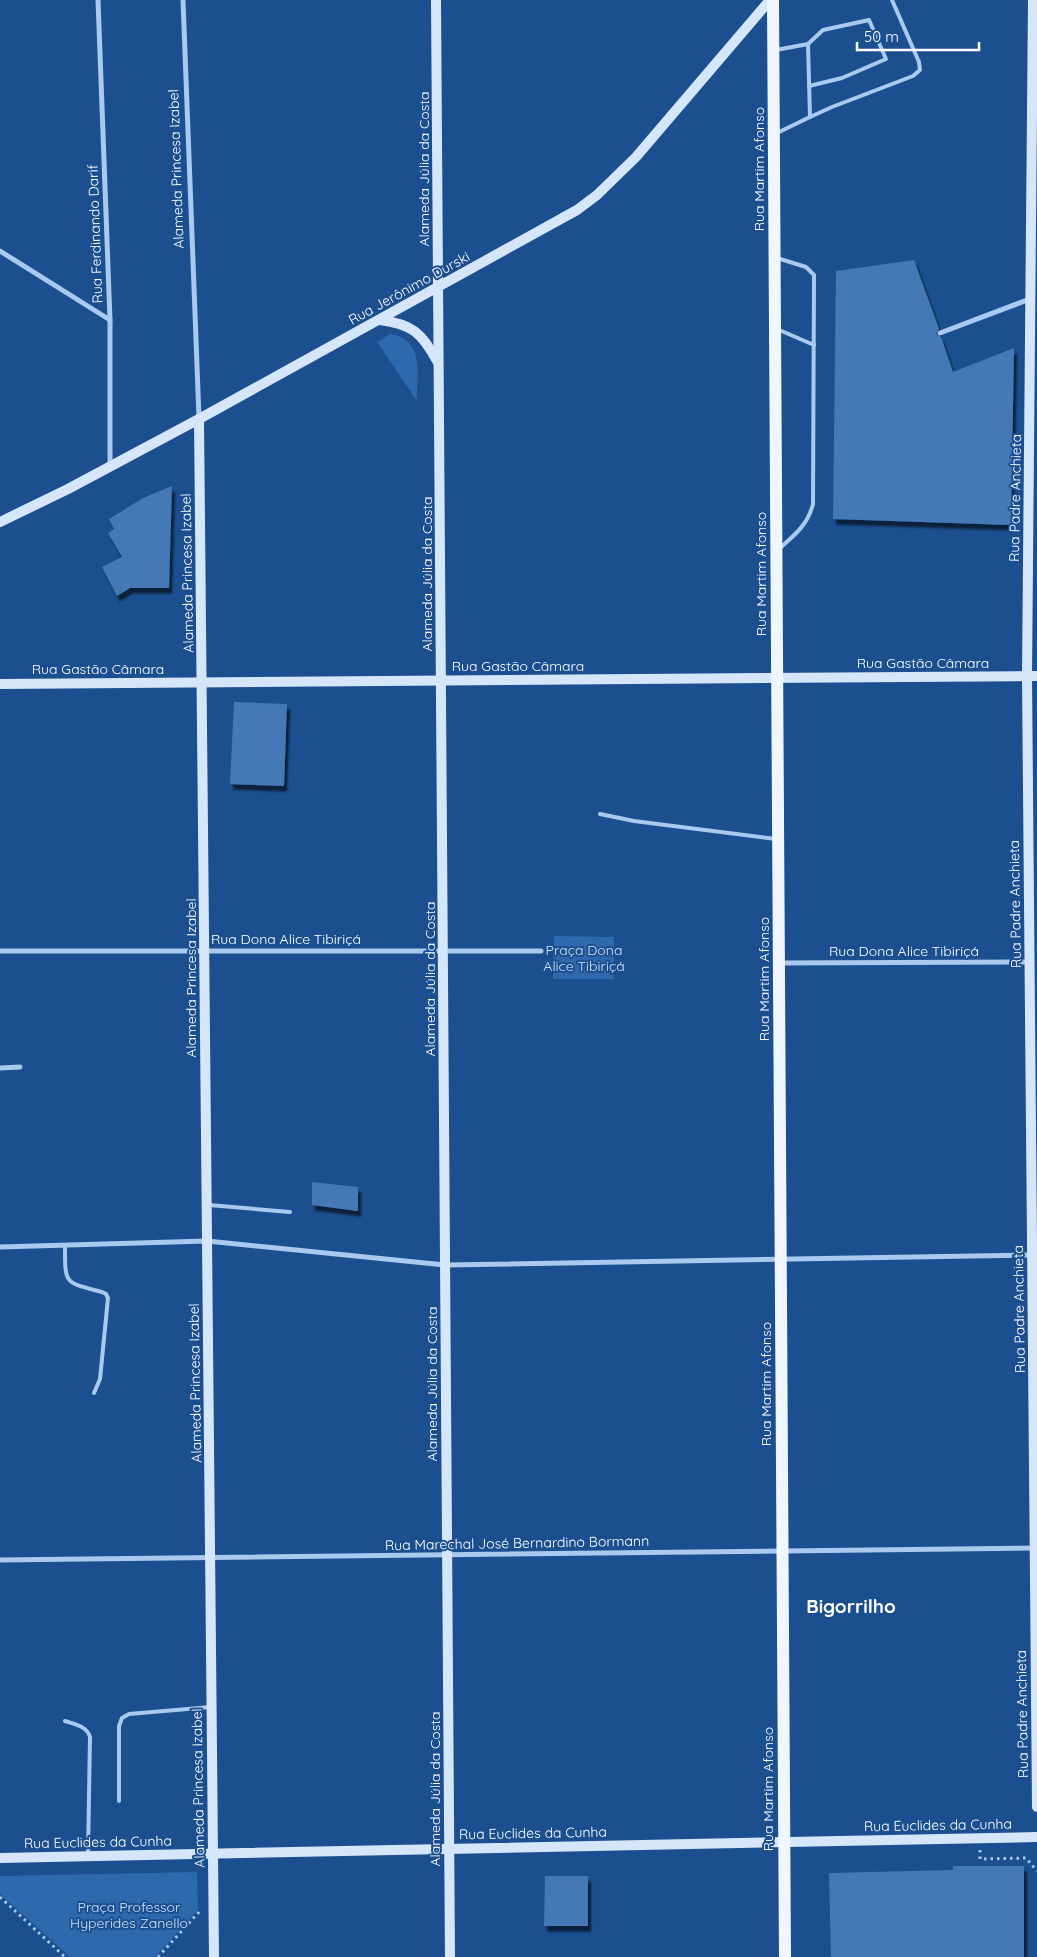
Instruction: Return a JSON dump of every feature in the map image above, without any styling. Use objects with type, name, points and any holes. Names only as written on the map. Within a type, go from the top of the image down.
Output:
[{"type":"main road","name":"Rua Martim Afonso","points":[[771,0],[775,258],[785,1957]]},
{"type":"street","name":"Rua Ferdinando Darif","points":[[98,0],[110,320],[110,467]]},
{"type":"street","name":"Alameda Princesa Izabel","points":[[183,0],[200,419],[214,1957]]},
{"type":"street","name":"Alameda Júlia da Costa","points":[[436,0],[450,1957]]},
{"type":"street","name":"Rua Jerônimo Durski","points":[[0,522],[200,419],[554,224],[597,195],[636,158],[771,0]]},
{"type":"street","name":"Rua Padre Anchieta","points":[[1033,0],[1030,299],[1032,676],[1029,962],[1037,1807]]},
{"type":"street","points":[[0,251],[110,320]]},
{"type":"street","points":[[940,333],[1030,299]]},
{"type":"street","points":[[380,320],[396,322],[414,329],[429,345],[439,364]]},
{"type":"street","name":"Rua Gastão Câmara","points":[[0,684],[1032,676]]},
{"type":"street","name":"Rua Dona Alice Tibiriçá","points":[[0,951],[541,951]]},
{"type":"street","name":"Rua Dona Alice Tibiriçá","points":[[779,962],[1029,962]]},
{"type":"street","points":[[0,1068],[20,1068]]},
{"type":"street","points":[[0,1247],[207,1241],[445,1265],[1032,1255]]},
{"type":"street","name":"Rua Marechal José Bernardino Bormann","points":[[0,1560],[1035,1548]]},
{"type":"street","name":"Rua Euclides da Cunha","points":[[0,1858],[1037,1837]]},
{"type":"lane","points":[[774,135],[832,107],[913,76],[920,70],[919,62],[892,0]]},
{"type":"lane","points":[[773,51],[808,44],[823,30],[869,20],[886,59],[842,78],[809,86]]},
{"type":"lane","points":[[808,44],[810,118]]},
{"type":"lane","points":[[775,258],[806,267],[814,275],[814,504],[810,516],[802,529],[776,551]]},
{"type":"lane","points":[[775,328],[814,345]]},
{"type":"lane","points":[[600,814],[634,822],[778,839]]},
{"type":"lane","points":[[206,1205],[290,1212]]},
{"type":"lane","points":[[65,1245],[65,1271],[70,1281],[76,1285],[102,1292],[108,1298],[100,1379],[94,1393]]},
{"type":"lane","points":[[119,1801],[119,1726],[122,1718],[129,1714],[211,1707]]},
{"type":"lane","points":[[65,1721],[89,1731],[88,1856]]},
{"type":"path","points":[[980,1838],[980,1859],[1026,1858],[1037,1870]]},
{"type":"path","points":[[0,1897],[65,1957]]},
{"type":"path","points":[[158,1957],[213,1897]]},
{"type":"green space","points":[[390,334],[401,337],[414,350],[418,369],[417,401],[377,342]]},
{"type":"green space","name":"Praça Dona Alice Tibiriçá","points":[[554,936],[614,937],[614,979],[553,979]]},
{"type":"green space","name":"Praça Professor Hyperides Zanello","points":[[197,1872],[198,1910],[155,1957],[70,1957],[0,1894],[0,1876]]},
{"type":"building","points":[[914,260],[939,329],[936,334],[941,337],[953,372],[1014,348],[1011,525],[833,519],[836,271]]},
{"type":"building","points":[[172,486],[169,588],[130,588],[117,596],[102,567],[122,557],[108,533],[114,529],[109,519],[143,498]]},
{"type":"building","points":[[234,702],[287,704],[284,786],[230,784]]},
{"type":"building","points":[[312,1182],[358,1187],[358,1211],[312,1205]]},
{"type":"building","points":[[953,1866],[1024,1866],[1024,1957],[831,1957],[829,1873],[953,1870]]},
{"type":"building","points":[[545,1876],[588,1876],[588,1926],[544,1926]]},
{"type":"district","name":"Bigorrilho","points":[[851,1606]]}]
